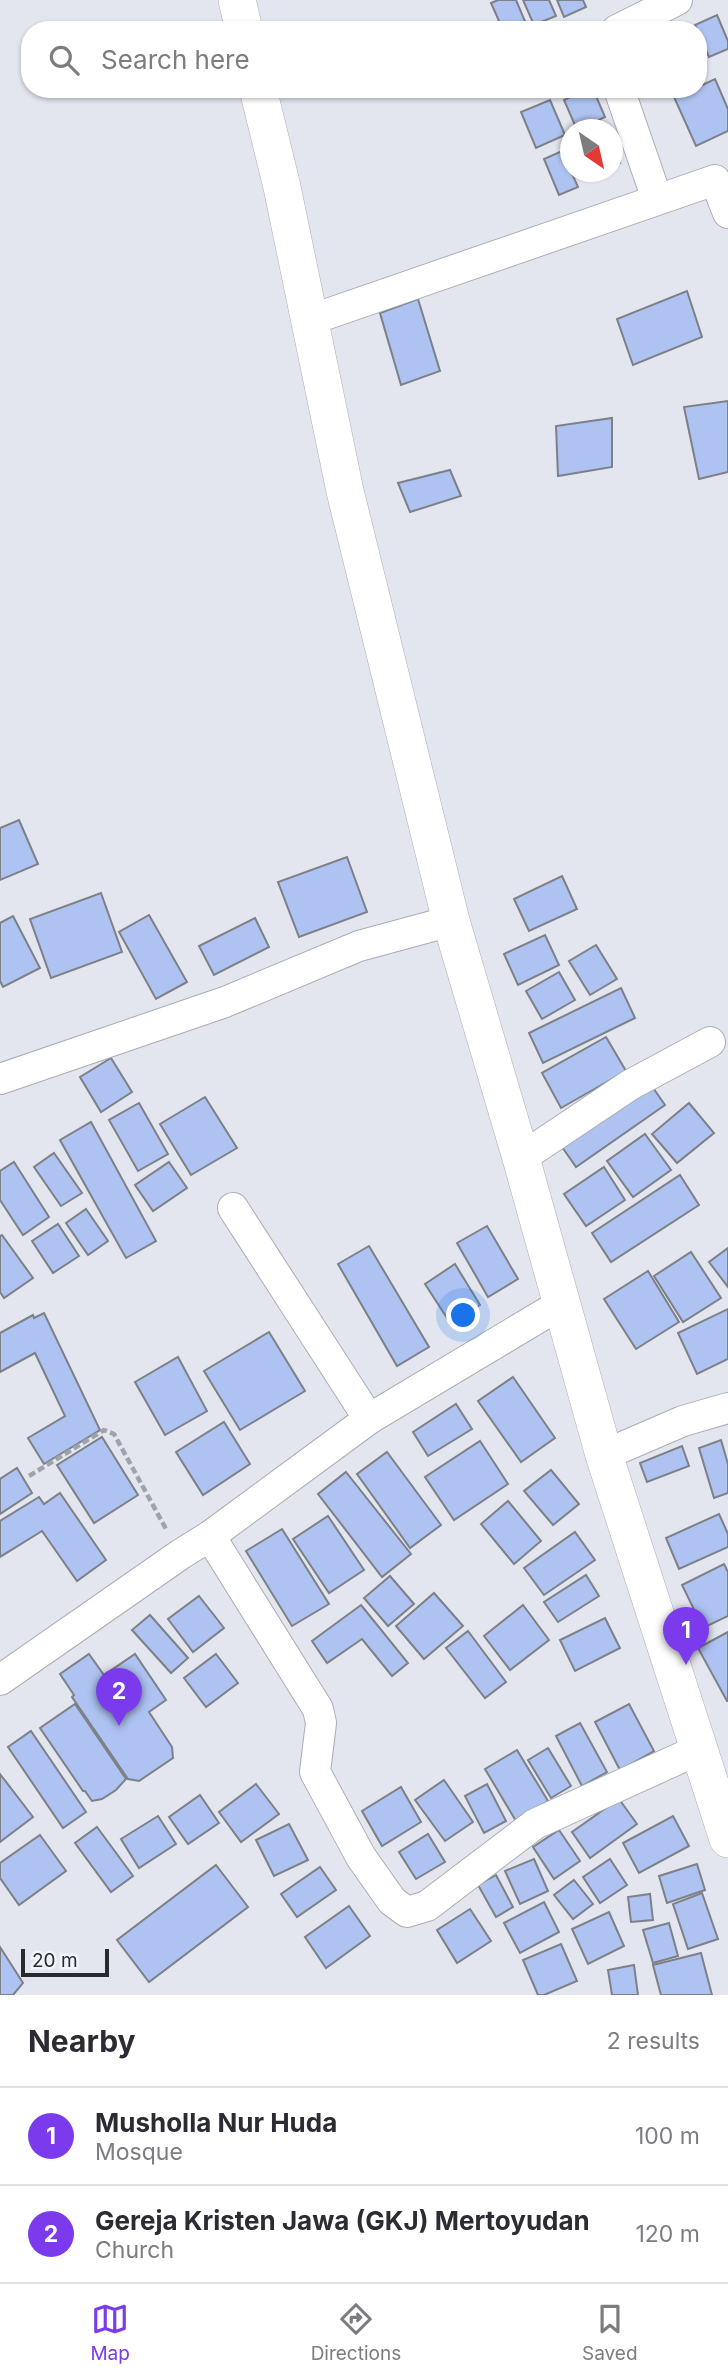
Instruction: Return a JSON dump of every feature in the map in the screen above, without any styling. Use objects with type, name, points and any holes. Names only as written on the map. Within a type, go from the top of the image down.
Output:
[{"type":"street","points":[[237,0],[242,21]]},
{"type":"street","points":[[635,21],[677,0]]},
{"type":"street","points":[[260,98],[282,187],[345,491],[451,921],[604,1455],[728,1839]]},
{"type":"street","points":[[622,98],[657,198]]},
{"type":"street","points":[[310,320],[721,177],[728,213]]},
{"type":"street","points":[[0,1079],[225,1002],[359,946],[451,921]]},
{"type":"street","points":[[521,1158],[629,1084],[710,1042]]},
{"type":"street","points":[[233,1208],[369,1419]]},
{"type":"street","points":[[0,1680],[180,1554],[210,1536],[369,1419],[561,1304]]},
{"type":"street","points":[[604,1455],[683,1421],[728,1408]]},
{"type":"street","points":[[210,1536],[318,1709],[321,1723],[315,1772],[361,1857],[392,1901],[407,1912],[427,1906],[535,1824],[700,1749]]},
{"type":"path","points":[[29,1476],[104,1430],[109,1431],[114,1434],[180,1554]]},
{"type":"building","points":[[498,0],[516,0],[525,21],[499,21],[491,3]]},
{"type":"building","points":[[523,0],[549,0],[556,16],[544,21],[532,21]]},
{"type":"building","points":[[557,0],[583,0],[586,7],[564,17]]},
{"type":"building","points":[[717,15],[728,41],[728,49],[709,57],[707,21],[704,21]]},
{"type":"building","points":[[715,79],[728,109],[728,131],[696,146],[674,98],[707,98],[707,83]]},
{"type":"building","points":[[568,98],[597,98],[605,117],[601,119],[572,119],[564,100]]},
{"type":"building","points":[[550,100],[560,123],[560,137],[536,148],[521,112]]},
{"type":"building","points":[[560,152],[560,182],[576,182],[578,187],[559,195],[544,159]]},
{"type":"building","points":[[687,291],[702,337],[633,365],[617,319]]},
{"type":"building","points":[[418,299],[440,371],[401,385],[380,313]]},
{"type":"building","points":[[728,401],[728,472],[699,479],[684,407]]},
{"type":"building","points":[[612,418],[612,467],[558,476],[556,426]]},
{"type":"building","points":[[450,470],[461,496],[410,512],[398,483]]},
{"type":"building","points":[[19,820],[38,864],[0,880],[0,828]]},
{"type":"building","points":[[347,857],[367,912],[299,937],[278,882]]},
{"type":"building","points":[[562,876],[577,909],[529,931],[514,899]]},
{"type":"building","points":[[101,893],[122,952],[51,978],[30,919]]},
{"type":"building","points":[[149,915],[187,982],[156,999],[119,932]]},
{"type":"building","points":[[13,916],[40,968],[3,987],[0,981],[0,923]]},
{"type":"building","points":[[255,918],[269,947],[214,975],[199,946]]},
{"type":"building","points":[[545,935],[559,965],[518,985],[504,954]]},
{"type":"building","points":[[596,945],[617,979],[590,995],[569,961]]},
{"type":"building","points":[[559,972],[575,1000],[542,1019],[526,991]]},
{"type":"building","points":[[621,988],[635,1018],[543,1063],[529,1033]]},
{"type":"building","points":[[606,1037],[626,1071],[561,1108],[542,1073]]},
{"type":"building","points":[[111,1058],[132,1092],[101,1112],[80,1077]]},
{"type":"building","points":[[649,1082],[665,1105],[576,1167],[560,1144]]},
{"type":"building","points":[[205,1097],[237,1148],[191,1175],[160,1124]]},
{"type":"building","points":[[139,1103],[168,1154],[138,1171],[109,1120]]},
{"type":"building","points":[[689,1103],[714,1133],[677,1163],[652,1134]]},
{"type":"building","points":[[91,1122],[156,1241],[126,1258],[60,1140]]},
{"type":"building","points":[[645,1134],[671,1170],[633,1197],[607,1161]]},
{"type":"building","points":[[54,1153],[82,1193],[61,1206],[34,1167]]},
{"type":"building","points":[[14,1162],[49,1217],[23,1235],[0,1200],[0,1171]]},
{"type":"building","points":[[169,1162],[187,1188],[153,1211],[135,1185]]},
{"type":"building","points":[[604,1167],[625,1200],[586,1226],[564,1194]]},
{"type":"building","points":[[680,1175],[699,1205],[611,1262],[592,1233]]},
{"type":"building","points":[[86,1209],[108,1241],[88,1255],[66,1223]]},
{"type":"building","points":[[58,1224],[79,1256],[53,1273],[32,1241]]},
{"type":"building","points":[[487,1226],[518,1279],[488,1297],[457,1243]]},
{"type":"building","points":[[2,1235],[33,1278],[4,1298],[0,1292]]},
{"type":"building","points":[[369,1246],[429,1347],[397,1366],[338,1264]]},
{"type":"building","points":[[728,1248],[728,1287],[709,1262]]},
{"type":"building","points":[[691,1252],[721,1298],[683,1322],[654,1276]]},
{"type":"building","points":[[455,1264],[480,1305],[451,1324],[425,1284]]},
{"type":"building","points":[[648,1271],[679,1322],[636,1349],[604,1299]]},
{"type":"building","points":[[728,1309],[728,1359],[697,1374],[678,1333]]},
{"type":"building","points":[[44,1313],[100,1430],[44,1464],[28,1438],[65,1416],[35,1353],[0,1372],[0,1333],[33,1315],[34,1318]]},
{"type":"building","points":[[269,1332],[305,1391],[240,1430],[204,1371]]},
{"type":"building","points":[[178,1357],[207,1411],[165,1435],[135,1382]]},
{"type":"building","points":[[513,1377],[555,1438],[521,1462],[478,1401]]},
{"type":"building","points":[[456,1404],[472,1429],[428,1456],[413,1432]]},
{"type":"building","points":[[224,1422],[250,1464],[203,1495],[176,1452]]},
{"type":"building","points":[[102,1437],[138,1495],[94,1523],[57,1465]]},
{"type":"building","points":[[721,1440],[728,1464],[728,1493],[714,1498],[699,1448]]},
{"type":"building","points":[[480,1441],[508,1484],[454,1520],[425,1477]]},
{"type":"building","points":[[682,1446],[689,1466],[647,1482],[640,1463]]},
{"type":"building","points":[[387,1452],[441,1525],[410,1548],[357,1474]]},
{"type":"building","points":[[17,1468],[32,1493],[0,1514],[0,1479]]},
{"type":"building","points":[[551,1470],[579,1504],[553,1525],[524,1491]]},
{"type":"building","points":[[346,1472],[411,1554],[382,1577],[318,1494]]},
{"type":"building","points":[[60,1493],[106,1560],[77,1581],[42,1531],[0,1557],[0,1521],[39,1497],[44,1504]]},
{"type":"building","points":[[508,1501],[541,1541],[514,1564],[481,1524]]},
{"type":"building","points":[[719,1514],[728,1534],[728,1547],[679,1569],[666,1538]]},
{"type":"building","points":[[328,1516],[364,1570],[329,1593],[293,1539]]},
{"type":"building","points":[[282,1529],[329,1604],[292,1626],[246,1551]]},
{"type":"building","points":[[575,1532],[595,1560],[544,1595],[524,1568]]},
{"type":"building","points":[[724,1564],[728,1572],[728,1616],[703,1628],[682,1585]]},
{"type":"building","points":[[586,1575],[599,1596],[558,1622],[544,1602]]},
{"type":"building","points":[[390,1576],[414,1604],[388,1626],[364,1598]]},
{"type":"building","points":[[434,1593],[463,1626],[424,1659],[396,1626]]},
{"type":"building","points":[[199,1596],[224,1628],[193,1652],[168,1619]]},
{"type":"building","points":[[361,1605],[408,1663],[392,1676],[362,1639],[327,1663],[312,1641]]},
{"type":"building","points":[[523,1605],[549,1640],[510,1670],[484,1636]]},
{"type":"building","points":[[150,1615],[188,1658],[171,1673],[132,1630]]},
{"type":"building","points":[[605,1618],[620,1648],[575,1671],[560,1640]]},
{"type":"building","points":[[468,1631],[506,1682],[485,1698],[446,1648]]},
{"type":"building","points":[[728,1632],[728,1701],[727,1701],[698,1648]]},
{"type":"building","points":[[89,1654],[104,1675],[135,1654],[166,1700],[149,1712],[172,1747],[173,1758],[139,1781],[128,1779],[72,1697],[74,1695],[60,1674]]},
{"type":"building","points":[[216,1654],[238,1683],[206,1707],[184,1678]]},
{"type":"building","points":[[75,1704],[126,1779],[102,1799],[92,1801],[83,1791],[40,1728]]},
{"type":"building","points":[[629,1704],[654,1751],[620,1770],[595,1722]]},
{"type":"building","points":[[580,1723],[607,1772],[582,1786],[556,1736]]},
{"type":"building","points":[[31,1731],[86,1812],[63,1828],[8,1747]]},
{"type":"building","points":[[548,1748],[571,1786],[551,1798],[528,1760]]},
{"type":"building","points":[[517,1750],[548,1801],[516,1821],[485,1769]]},
{"type":"building","points":[[0,1774],[33,1817],[0,1842]]},
{"type":"building","points":[[444,1780],[473,1822],[445,1841],[415,1800]]},
{"type":"building","points":[[256,1784],[279,1814],[241,1842],[219,1812]]},
{"type":"building","points":[[487,1784],[506,1821],[484,1833],[465,1796]]},
{"type":"building","points":[[401,1787],[421,1822],[382,1846],[362,1811]]},
{"type":"building","points":[[200,1795],[219,1823],[188,1844],[169,1817]]},
{"type":"building","points":[[619,1799],[637,1824],[590,1858],[572,1832]]},
{"type":"building","points":[[158,1816],[176,1844],[139,1868],[121,1839]]},
{"type":"building","points":[[673,1816],[689,1846],[639,1873],[623,1843]]},
{"type":"building","points":[[289,1824],[308,1860],[274,1876],[256,1840]]},
{"type":"building","points":[[97,1827],[133,1876],[111,1892],[75,1843]]},
{"type":"building","points":[[559,1830],[580,1861],[554,1879],[533,1847]]},
{"type":"building","points":[[428,1834],[445,1862],[416,1879],[399,1852]]},
{"type":"building","points":[[40,1835],[66,1871],[19,1905],[0,1878],[0,1863]]},
{"type":"building","points":[[534,1859],[548,1891],[520,1904],[505,1871]]},
{"type":"building","points":[[610,1859],[627,1885],[600,1903],[583,1877]]},
{"type":"building","points":[[697,1864],[705,1890],[667,1903],[659,1876]]},
{"type":"building","points":[[216,1865],[248,1907],[149,1982],[117,1940]]},
{"type":"building","points":[[320,1867],[336,1890],[297,1917],[281,1894]]},
{"type":"building","points":[[496,1875],[513,1907],[496,1917],[478,1885]]},
{"type":"building","points":[[574,1880],[593,1904],[573,1919],[554,1895]]},
{"type":"building","points":[[702,1893],[718,1939],[688,1949],[673,1904]]},
{"type":"building","points":[[650,1894],[653,1920],[631,1922],[628,1897]]},
{"type":"building","points":[[544,1902],[559,1932],[520,1953],[504,1923]]},
{"type":"building","points":[[349,1906],[370,1936],[326,1968],[305,1937]]},
{"type":"building","points":[[470,1909],[491,1941],[457,1963],[437,1930]]},
{"type":"building","points":[[609,1912],[624,1946],[588,1964],[572,1929]]},
{"type":"building","points":[[669,1923],[678,1956],[653,1963],[643,1930]]},
{"type":"building","points":[[561,1944],[577,1981],[538,1995],[523,1960]]},
{"type":"building","points":[[0,1947],[23,1983],[13,1995],[0,1995]]},
{"type":"building","points":[[701,1953],[712,1995],[661,1995],[653,1965]]},
{"type":"building","points":[[634,1965],[638,1995],[612,1995],[608,1970]]},
{"type":"place","name":"Musholla Nur Huda","points":[[686,1665]]},
{"type":"place","name":"Gereja Kristen Jawa (GKJ) Mertoyudan","points":[[119,1726]]}]
